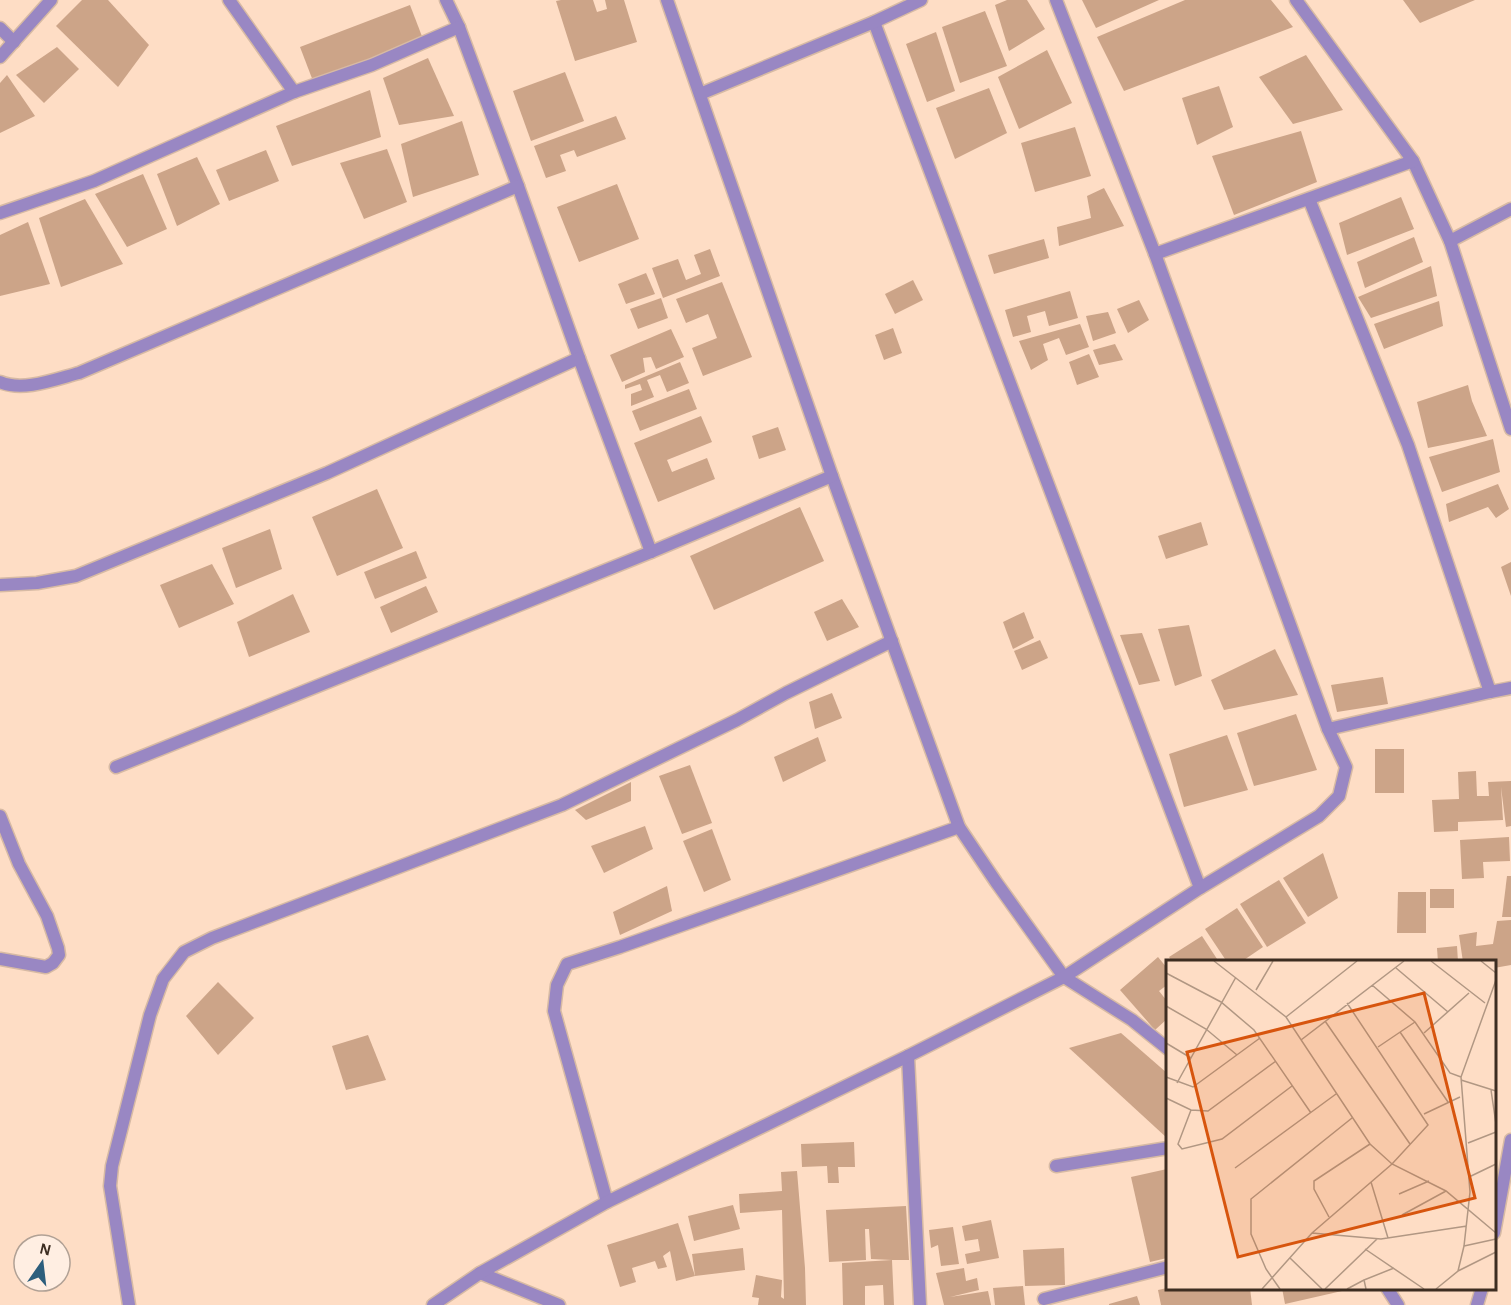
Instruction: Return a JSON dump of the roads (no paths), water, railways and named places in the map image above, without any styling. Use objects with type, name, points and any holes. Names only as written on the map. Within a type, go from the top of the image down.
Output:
[{"type":"street","points":[[0,57],[51,0]]},
{"type":"street","points":[[229,0],[294,92]]},
{"type":"street","points":[[446,0],[459,27],[651,552]]},
{"type":"street","points":[[667,0],[832,476],[959,827],[1064,977],[1132,1020],[1166,1048]]},
{"type":"street","points":[[700,94],[874,22],[921,0]]},
{"type":"street","points":[[433,1305],[480,1274],[607,1202],[908,1056],[1064,977],[1200,888],[1319,816],[1339,796],[1346,766],[1328,729],[1155,254],[1056,0]]},
{"type":"street","points":[[1296,0],[1413,161],[1450,241],[1511,429]]},
{"type":"street","points":[[874,22],[1200,888]]},
{"type":"street","points":[[0,213],[94,181],[294,92],[372,65],[459,27]]},
{"type":"street","points":[[0,28],[14,42]]},
{"type":"street","points":[[1155,254],[1413,161]]},
{"type":"street","points":[[0,382],[8,385],[39,384],[79,373],[518,186]]},
{"type":"street","points":[[1309,199],[1408,446],[1490,692]]},
{"type":"street","points":[[1450,241],[1511,209]]},
{"type":"street","points":[[0,585],[37,584],[76,576],[327,473],[579,358]]},
{"type":"street","points":[[116,767],[651,552],[832,476]]},
{"type":"street","points":[[129,1305],[110,1186],[112,1166],[150,1015],[163,979],[184,952],[212,938],[562,805],[892,641]]},
{"type":"street","points":[[1328,729],[1511,688]]},
{"type":"street","points":[[0,816],[19,864],[47,916],[59,955],[53,963],[46,967],[0,959]]},
{"type":"street","points":[[607,1202],[554,1011],[557,985],[567,964],[959,827]]},
{"type":"street","points":[[908,1056],[920,1305]]},
{"type":"street","points":[[1496,1224],[1509,1168],[1511,1140]]},
{"type":"street","points":[[1056,1166],[1166,1148]]},
{"type":"street","points":[[1044,1299],[1166,1267]]},
{"type":"street","points":[[480,1274],[559,1305]]},
{"type":"street","points":[[1388,1290],[1398,1305]]},
{"type":"street","points":[[1477,1305],[1481,1290]]}]
